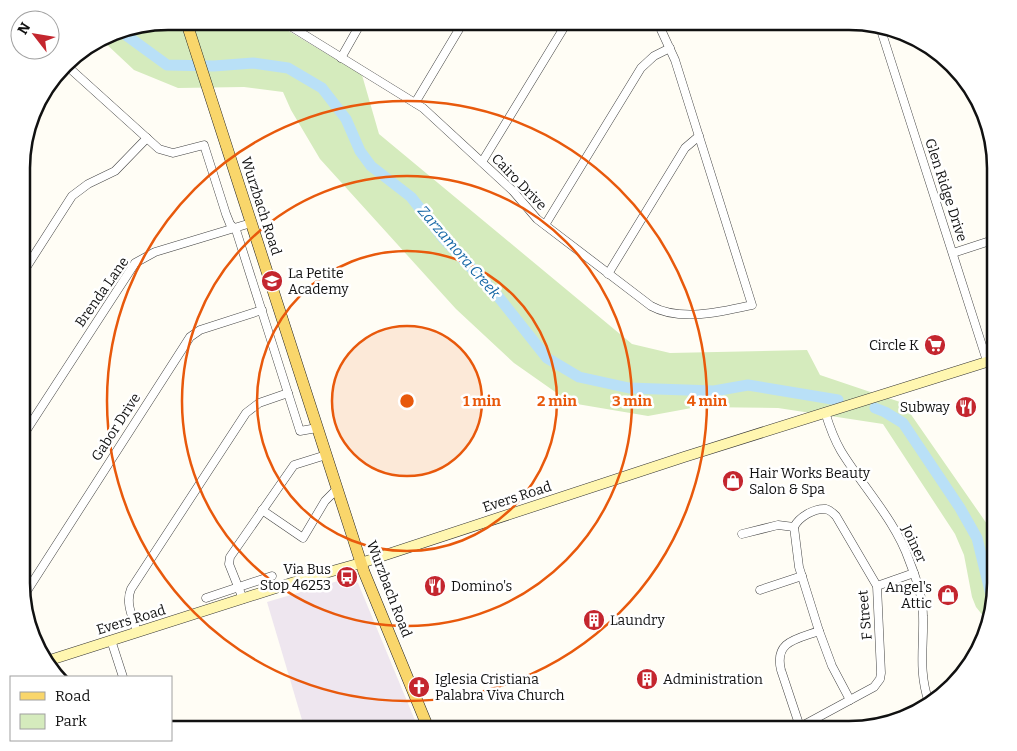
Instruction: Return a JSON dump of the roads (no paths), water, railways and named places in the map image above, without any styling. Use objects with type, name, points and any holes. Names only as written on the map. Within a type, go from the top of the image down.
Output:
[{"type":"main road","name":"Wurzbach Road","points":[[189,30],[361,563],[426,721]]},
{"type":"main road","name":"Evers Road","points":[[53,659],[361,563],[987,361]]},
{"type":"street","name":"Cairo Drive","points":[[296,30],[423,108],[513,191],[529,212],[545,225],[650,306],[668,313],[681,315],[730,310],[752,305],[699,136]]},
{"type":"street","points":[[340,58],[357,30]]},
{"type":"street","points":[[415,103],[459,30]]},
{"type":"street","points":[[482,162],[563,30]]},
{"type":"street","points":[[608,274],[685,148],[699,136],[670,48],[661,30]]},
{"type":"street","name":"Glen Ridge Drive","points":[[882,35],[953,253],[987,349]]},
{"type":"street","points":[[545,225],[637,73],[654,56],[670,48]]},
{"type":"street","points":[[71,70],[159,149],[174,153],[204,145],[226,214],[230,224],[235,228],[300,431],[317,428]]},
{"type":"street","points":[[30,262],[72,196],[88,184],[115,171],[147,138]]},
{"type":"street","name":"Brenda Lane","points":[[30,425],[135,263],[155,252],[251,223]]},
{"type":"street","points":[[953,253],[987,242]]},
{"type":"street","name":"Gabor Drive","points":[[30,585],[190,337],[200,330],[262,310]]},
{"type":"street","points":[[137,632],[129,606],[131,589],[246,413],[259,403],[288,393]]},
{"type":"street","name":"Joiner","points":[[825,412],[840,450],[899,538],[914,574],[922,603],[922,674],[927,697]]},
{"type":"street","points":[[243,599],[229,564],[230,557],[294,465],[326,455]]},
{"type":"street","points":[[262,510],[302,538],[325,501],[336,489]]},
{"type":"street","name":"F Street","points":[[794,526],[803,516],[819,510],[831,511],[836,516],[876,586],[880,679],[874,687],[810,721]]},
{"type":"street","points":[[742,534],[778,525],[794,526],[797,556],[819,631],[832,666],[850,700]]},
{"type":"street","points":[[876,586],[914,574]]},
{"type":"street","points":[[206,598],[272,576]]},
{"type":"street","points":[[760,590],[802,576]]},
{"type":"street","name":"F Street","points":[[798,721],[781,670],[780,654],[790,642],[819,631]]},
{"type":"street","points":[[111,640],[122,676]]},
{"type":"waterway","name":"Zarzamora Creek","points":[[127,36],[167,65],[214,66],[253,63],[288,68],[322,88],[346,119],[360,151],[371,166],[411,197],[444,239],[497,295],[547,358],[579,377],[629,388],[714,391],[748,385],[838,400]]},
{"type":"waterway","name":"Zarzamora Creek","points":[[875,408],[903,423],[960,508],[977,538],[987,579]]},
{"type":"place","name":"La Petite Academy","points":[[272,281]]},
{"type":"place","name":"Circle K","points":[[935,345]]},
{"type":"place","name":"Subway","points":[[966,407]]},
{"type":"place","name":"Hair Works Beauty Salon & Spa","points":[[733,481]]},
{"type":"place","name":"Via Bus Stop 46253","points":[[347,577]]},
{"type":"place","name":"Domino's","points":[[435,586]]},
{"type":"place","name":"Angel's Attic","points":[[948,595]]},
{"type":"place","name":"Laundry","points":[[594,620]]},
{"type":"place","name":"Administration","points":[[647,679]]},
{"type":"place","name":"Iglesia Cristiana Palabra Viva Church","points":[[419,687]]}]
